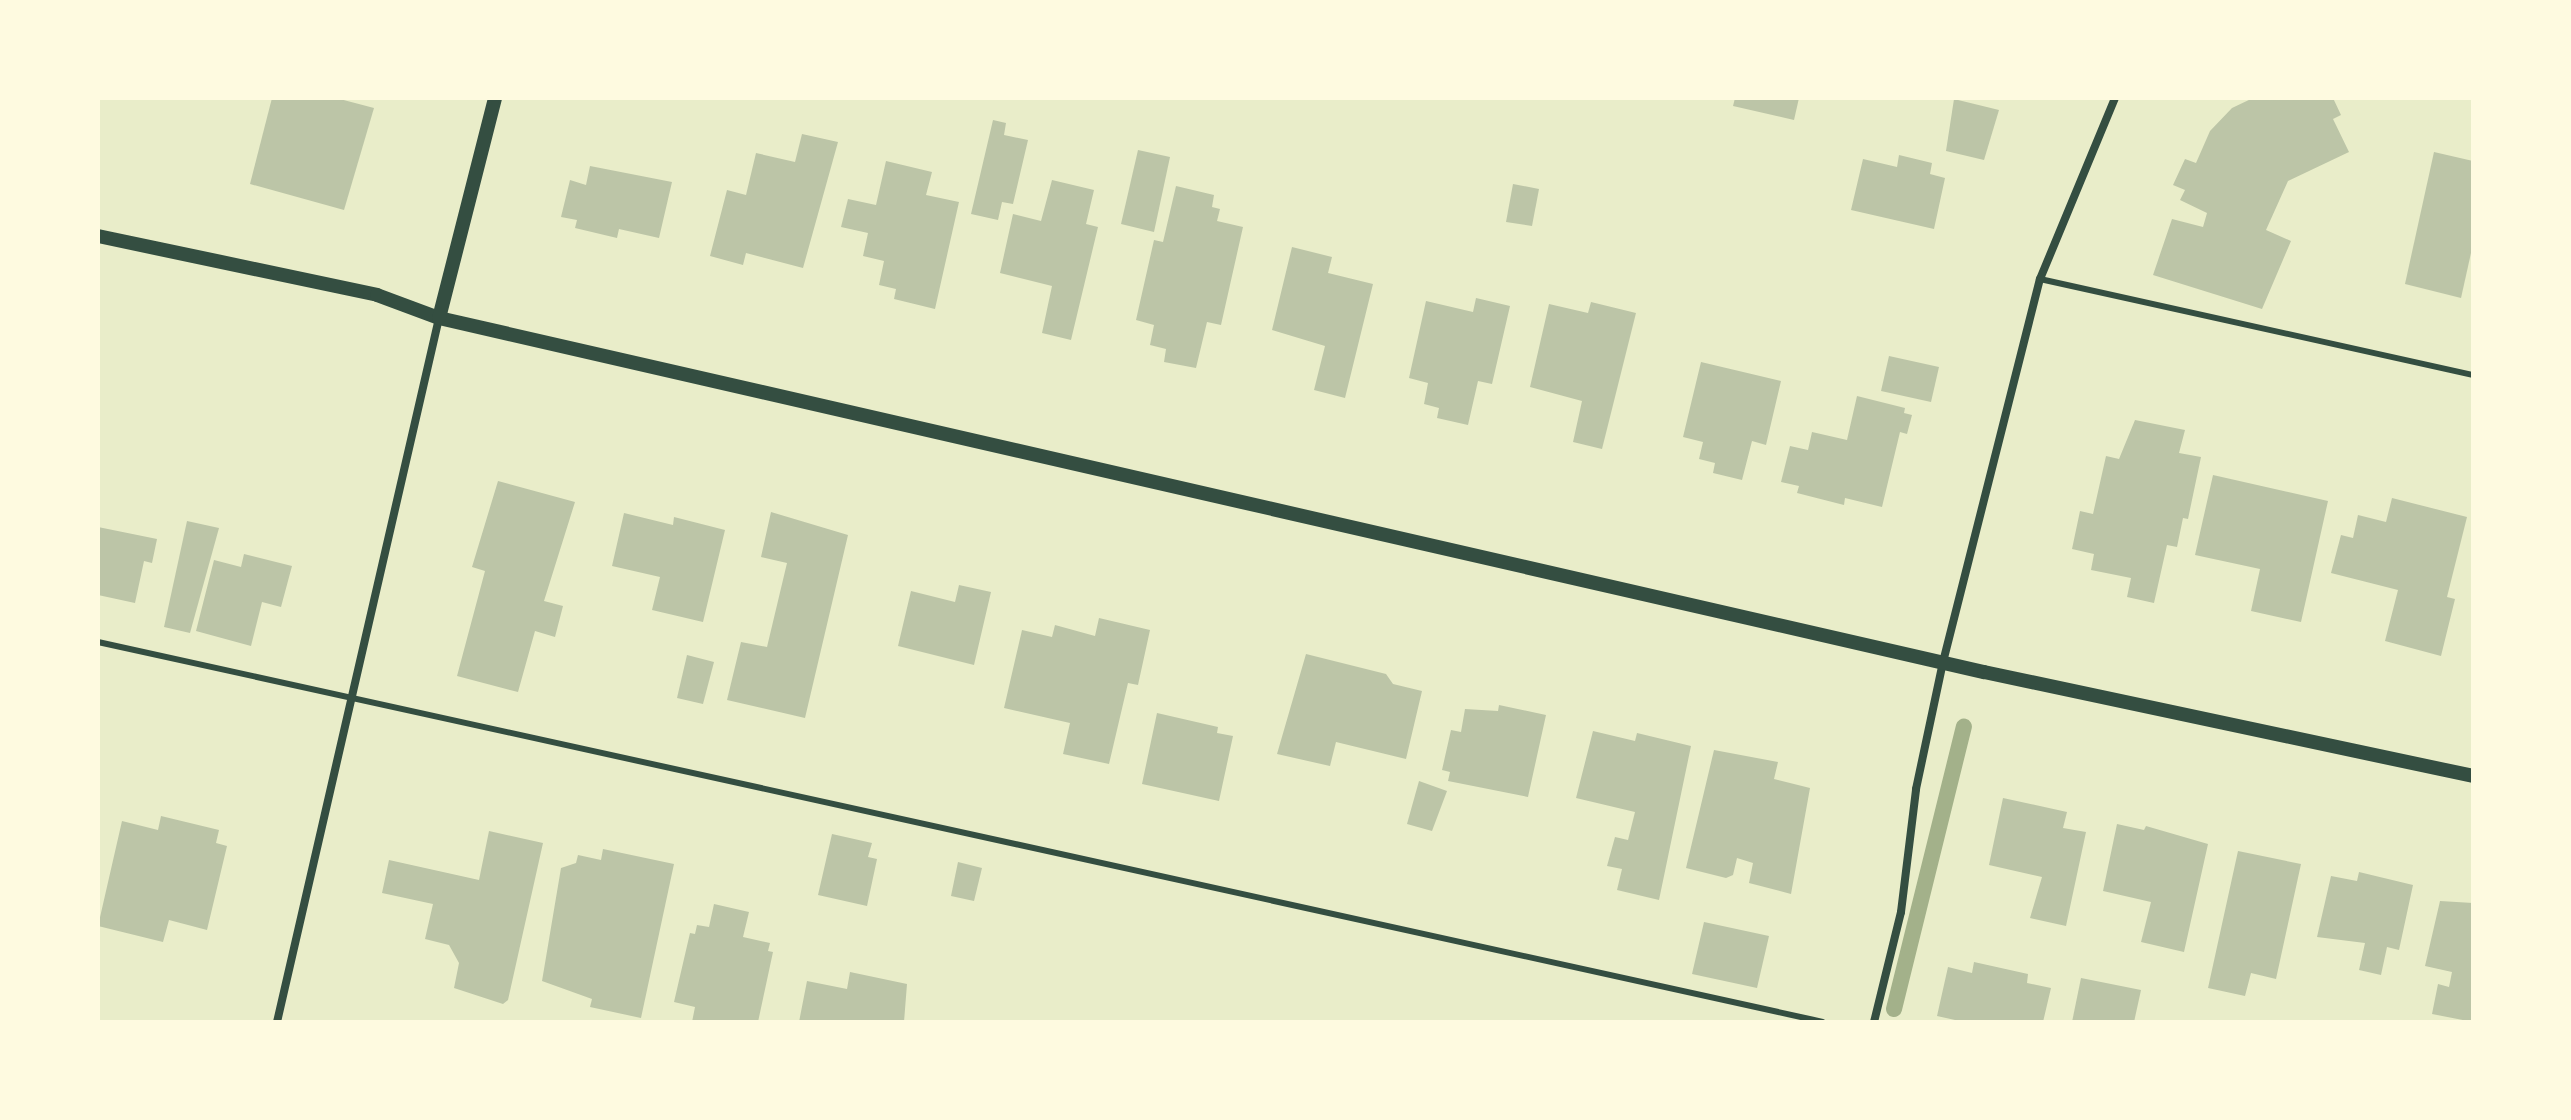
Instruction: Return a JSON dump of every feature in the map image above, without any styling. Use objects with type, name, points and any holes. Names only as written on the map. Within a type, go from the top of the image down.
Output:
[{"type":"street","points":[[277,1022],[439,318],[495,98]]},
{"type":"street","points":[[1874,1022],[1901,912],[1916,789],[1943,662],[2040,279],[2115,98]]},
{"type":"street","points":[[98,236],[377,295],[439,318],[1943,662],[2473,776]]},
{"type":"lane","points":[[2040,279],[2473,375]]},
{"type":"lane","points":[[98,642],[1823,1022]]},
{"type":"building","points":[[272,98],[336,98],[374,108],[344,210],[250,184]]},
{"type":"building","points":[[1735,98],[1799,98],[1794,120],[1733,106]]},
{"type":"building","points":[[2253,98],[2333,98],[2341,115],[2333,119],[2349,152],[2288,181],[2266,230],[2291,241],[2262,309],[2153,275],[2172,219],[2203,227],[2207,213],[2180,200],[2185,190],[2173,185],[2185,159],[2196,163],[2210,131],[2232,108]]},
{"type":"building","points":[[1954,99],[1999,110],[1984,160],[1946,151]]},
{"type":"building","points":[[993,120],[1006,123],[1004,135],[1028,140],[1013,204],[1002,202],[998,220],[971,214]]},
{"type":"building","points":[[802,134],[838,142],[803,268],[746,253],[743,265],[710,256],[727,190],[746,195],[756,153],[795,162]]},
{"type":"building","points":[[1138,150],[1170,157],[1154,232],[1121,224]]},
{"type":"building","points":[[2434,152],[2473,161],[2473,244],[2461,298],[2405,284]]},
{"type":"building","points":[[1899,155],[1932,163],[1930,174],[1945,178],[1934,229],[1851,210],[1863,159],[1897,167]]},
{"type":"building","points":[[886,161],[932,172],[926,195],[959,202],[935,309],[894,299],[896,289],[879,285],[884,261],[863,256],[868,233],[841,227],[848,199],[876,205]]},
{"type":"building","points":[[590,166],[672,182],[659,238],[619,229],[617,238],[575,228],[577,220],[561,217],[570,180],[586,185]]},
{"type":"building","points":[[1052,180],[1094,190],[1086,224],[1098,227],[1071,340],[1042,333],[1052,286],[1000,273],[1013,214],[1041,221]]},
{"type":"building","points":[[1513,184],[1539,189],[1532,226],[1506,222]]},
{"type":"building","points":[[1176,186],[1214,195],[1212,207],[1220,209],[1217,221],[1243,227],[1221,325],[1207,322],[1196,368],[1164,362],[1166,349],[1150,345],[1154,325],[1136,320],[1154,240],[1163,242]]},
{"type":"building","points":[[1292,247],[1332,257],[1328,273],[1373,284],[1345,398],[1314,390],[1325,346],[1272,330]]},
{"type":"building","points":[[1476,298],[1510,306],[1492,384],[1478,381],[1468,425],[1437,418],[1439,408],[1424,404],[1428,383],[1409,378],[1426,301],[1473,312]]},
{"type":"building","points":[[1591,302],[1636,313],[1602,449],[1573,442],[1582,401],[1530,387],[1549,304],[1588,313]]},
{"type":"building","points":[[1889,356],[1939,367],[1931,402],[1881,391]]},
{"type":"building","points":[[1701,362],[1781,381],[1766,445],[1752,441],[1742,480],[1713,473],[1715,463],[1699,459],[1703,442],[1683,437]]},
{"type":"building","points":[[1857,396],[1905,408],[1904,413],[1912,415],[1907,434],[1900,432],[1882,507],[1845,498],[1844,505],[1797,493],[1799,486],[1781,482],[1790,446],[1808,450],[1812,432],[1847,440]]},
{"type":"building","points":[[2135,420],[2185,430],[2179,453],[2201,457],[2188,519],[2183,518],[2177,547],[2167,545],[2154,603],[2127,597],[2131,578],[2091,570],[2094,554],[2072,549],[2080,511],[2093,514],[2106,456],[2119,459]]},
{"type":"building","points":[[2213,475],[2328,501],[2301,622],[2251,611],[2260,569],[2195,555]]},
{"type":"building","points":[[498,481],[575,502],[544,601],[563,606],[555,637],[535,631],[518,692],[457,676],[485,571],[472,567]]},
{"type":"building","points":[[2392,498],[2467,517],[2447,597],[2455,599],[2441,656],[2385,641],[2398,590],[2331,573],[2341,535],[2353,538],[2358,515],[2386,522]]},
{"type":"building","points":[[771,512],[848,535],[805,718],[727,700],[741,642],[767,647],[787,563],[761,557]]},
{"type":"building","points":[[624,513],[673,525],[674,517],[725,530],[703,622],[652,610],[660,577],[612,566]]},
{"type":"building","points":[[187,521],[219,528],[190,633],[164,627]]},
{"type":"building","points":[[98,527],[157,539],[152,563],[144,561],[135,603],[98,595]]},
{"type":"building","points":[[244,554],[292,566],[281,607],[262,602],[251,646],[196,631],[214,560],[241,567]]},
{"type":"building","points":[[959,585],[991,592],[974,665],[898,646],[911,591],[955,602]]},
{"type":"building","points":[[1099,618],[1150,630],[1138,685],[1128,683],[1109,764],[1063,754],[1070,723],[1004,708],[1022,630],[1052,637],[1055,625],[1095,636]]},
{"type":"building","points":[[1306,654],[1386,674],[1393,684],[1422,691],[1406,759],[1336,742],[1330,766],[1277,754]]},
{"type":"building","points":[[687,655],[714,662],[703,704],[677,698]]},
{"type":"building","points":[[1499,705],[1546,715],[1528,797],[1448,781],[1450,772],[1442,770],[1451,730],[1461,732],[1465,709],[1498,711]]},
{"type":"building","points":[[1157,713],[1218,727],[1217,733],[1233,736],[1219,801],[1142,784]]},
{"type":"building","points":[[1593,731],[1635,741],[1637,733],[1691,746],[1659,900],[1617,890],[1622,869],[1607,866],[1615,837],[1628,840],[1635,812],[1576,798]]},
{"type":"building","points":[[1714,750],[1778,762],[1774,779],[1810,788],[1791,894],[1749,883],[1753,863],[1737,858],[1733,875],[1726,878],[1686,868]]},
{"type":"building","points":[[1419,781],[1447,791],[1432,831],[1407,824]]},
{"type":"building","points":[[2003,798],[2067,812],[2063,828],[2086,832],[2066,926],[2030,918],[2042,877],[1989,865]]},
{"type":"building","points":[[161,816],[219,830],[216,843],[227,846],[207,930],[169,920],[163,942],[98,926],[122,821],[158,830]]},
{"type":"building","points":[[2117,824],[2144,830],[2146,826],[2208,844],[2184,952],[2141,942],[2151,902],[2103,891]]},
{"type":"building","points":[[489,831],[543,843],[508,1000],[503,1004],[454,988],[459,963],[449,945],[425,939],[433,904],[382,893],[389,860],[479,880]]},
{"type":"building","points":[[832,834],[872,843],[868,857],[877,859],[867,906],[818,895]]},
{"type":"building","points":[[603,849],[674,864],[641,1018],[590,1007],[592,999],[542,981],[561,868],[576,863],[578,855],[601,860]]},
{"type":"building","points":[[2238,851],[2301,864],[2276,979],[2251,973],[2245,996],[2208,988]]},
{"type":"building","points":[[958,862],[982,868],[974,901],[951,896]]},
{"type":"building","points":[[2359,872],[2413,885],[2399,950],[2387,947],[2381,975],[2359,970],[2365,943],[2317,937],[2331,876],[2357,881]]},
{"type":"building","points":[[2440,901],[2473,903],[2473,1022],[2432,1014],[2438,984],[2449,987],[2452,972],[2425,966]]},
{"type":"building","points":[[714,904],[749,912],[743,937],[770,943],[768,951],[773,952],[758,1022],[692,1022],[695,1007],[674,1002],[690,933],[695,934],[697,925],[709,927]]},
{"type":"building","points":[[1704,922],[1769,936],[1757,988],[1692,974]]},
{"type":"building","points":[[1974,962],[2028,974],[2027,983],[2051,988],[2043,1022],[1964,1022],[1937,1016],[1948,967],[1972,973]]},
{"type":"building","points":[[850,972],[907,984],[904,1022],[799,1022],[807,981],[847,989]]},
{"type":"building","points":[[2081,978],[2141,990],[2134,1022],[2072,1022]]},
{"type":"waterway","points":[[1894,1009],[1964,727]]}]
